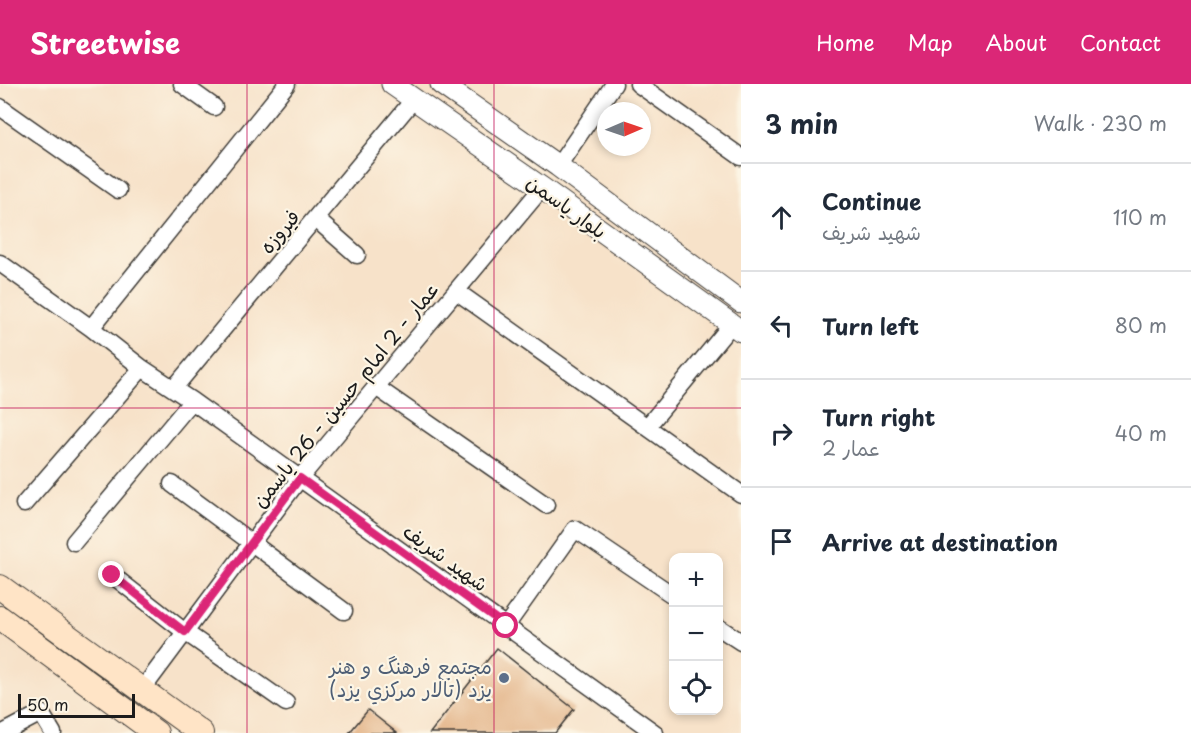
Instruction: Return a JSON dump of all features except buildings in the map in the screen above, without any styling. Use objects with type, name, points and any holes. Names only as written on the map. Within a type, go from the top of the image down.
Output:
[{"type":"main road","points":[[0,587],[201,733]]},
{"type":"main road","points":[[0,618],[156,733]]},
{"type":"street","points":[[182,84],[214,107]]},
{"type":"street","points":[[91,328],[287,84]]},
{"type":"street","name":"بلوار یاسمن","points":[[392,84],[542,188],[736,328]]},
{"type":"street","name":"بلوار یاسمن","points":[[441,84],[558,166],[741,302]]},
{"type":"street","points":[[542,188],[614,84]]},
{"type":"street","points":[[638,84],[741,157]]},
{"type":"street","name":"فیروزه","points":[[174,388],[414,99]]},
{"type":"street","points":[[0,108],[118,190]]},
{"type":"street","name":"عمار - 2 امام حسین - 26 یاسمن","points":[[142,690],[300,478],[542,188]]},
{"type":"street","points":[[316,219],[357,255]]},
{"type":"street","name":"شهید شریف","points":[[0,263],[91,328],[142,368],[174,388],[655,733]]},
{"type":"street","points":[[456,291],[741,494]]},
{"type":"street","points":[[647,427],[736,328]]},
{"type":"street","points":[[24,504],[142,368]]},
{"type":"street","points":[[376,387],[546,506]]},
{"type":"street","points":[[74,542],[192,401]]},
{"type":"street","points":[[172,484],[344,611]]},
{"type":"street","points":[[506,626],[575,529],[669,593]]},
{"type":"street","points":[[112,575],[185,632],[286,704]]},
{"type":"street","points":[[723,630],[741,642]]},
{"type":"street","points":[[3,733],[41,713],[53,733]]},
{"type":"place","name":"مجتمع فرهنگ و هنر یزد (تالار مركزي یزد)","points":[[504,678]]},
{"type":"route","points":[[112,575],[185,632],[300,478],[506,626]]}]
